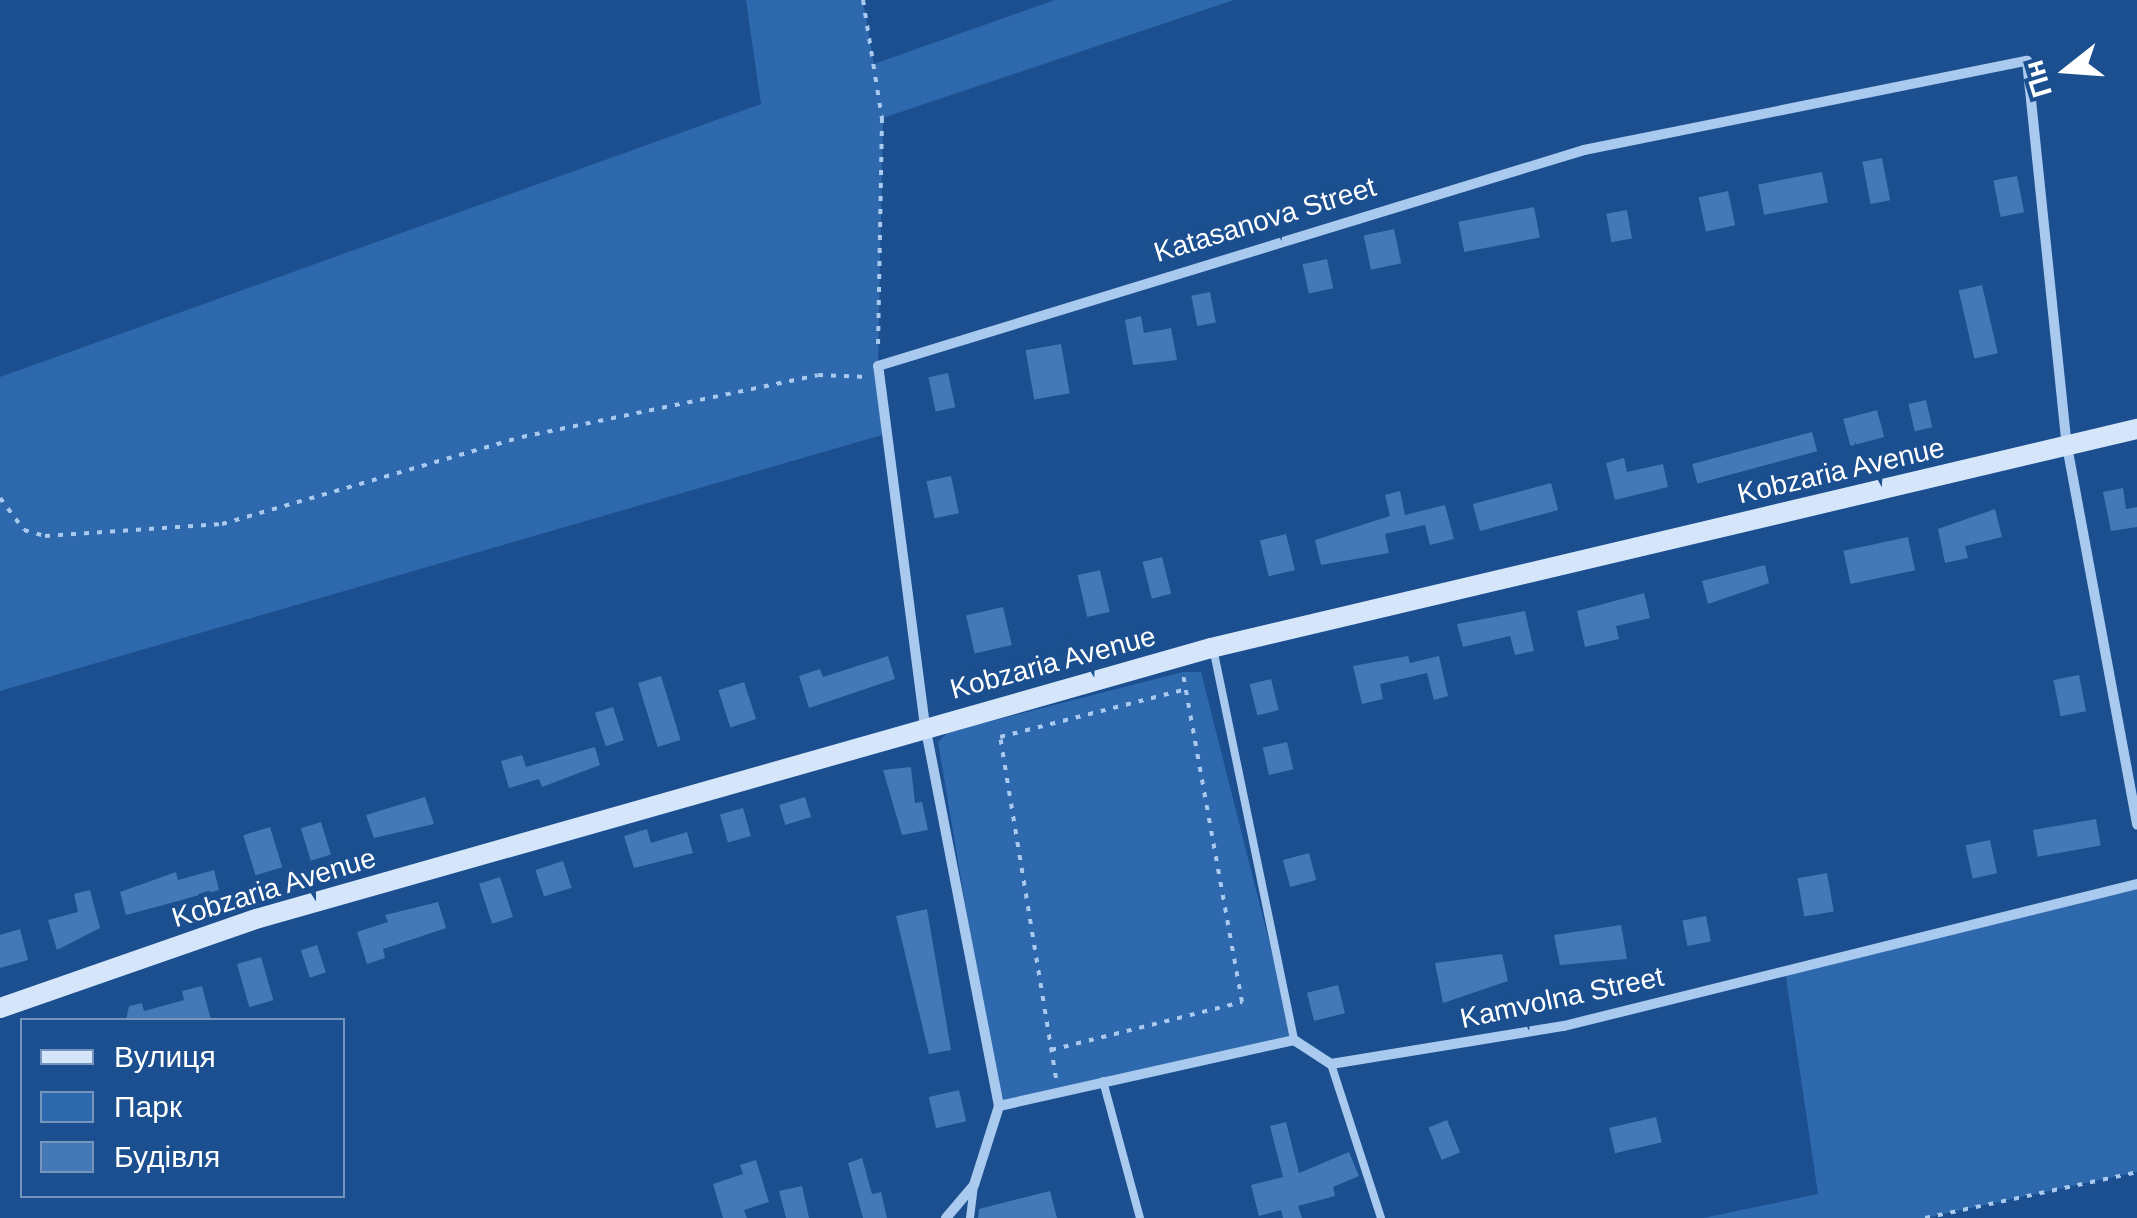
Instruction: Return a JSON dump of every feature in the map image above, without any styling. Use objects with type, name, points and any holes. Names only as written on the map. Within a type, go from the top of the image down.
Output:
[{"type":"main road","name":"Kobzaria Avenue","points":[[0,1008],[256,919],[924,726],[1213,648],[2137,429]]},
{"type":"street","name":"Katasanova Street","points":[[878,366],[1584,150],[2027,61],[2067,446]]},
{"type":"street","points":[[878,366],[924,726],[999,1106],[974,1185],[946,1218]]},
{"type":"street","points":[[2067,446],[2137,825]]},
{"type":"street","name":"Kamvolna Street","points":[[1331,1064],[1564,1026],[2137,884]]},
{"type":"street","points":[[999,1106],[1294,1040],[1331,1064]]},
{"type":"lane","points":[[1213,648],[1294,1040]]},
{"type":"lane","points":[[1331,1064],[1381,1218]]},
{"type":"lane","points":[[1103,1081],[1140,1218]]},
{"type":"lane","points":[[970,1218],[974,1185]]},
{"type":"path","points":[[863,0],[882,118],[878,366]]},
{"type":"path","points":[[0,498],[24,530],[45,536],[222,524],[522,437],[818,375],[880,380]]},
{"type":"path","points":[[1051,1050],[1242,1002],[1183,672]]},
{"type":"path","points":[[1059,1092],[1000,737],[1187,689]]},
{"type":"path","points":[[1925,1218],[2137,1172]]},
{"type":"green space","points":[[746,0],[863,0],[874,64],[1055,0],[1234,0],[883,118],[878,366],[889,433],[0,691],[0,377],[761,104]]},
{"type":"green space","points":[[1183,672],[1201,672],[1294,1040],[999,1106],[938,742],[948,732]]},
{"type":"green space","points":[[2137,884],[2137,1172],[1925,1218],[1703,1218],[1818,1194],[1785,971]]},
{"type":"building","points":[[1882,158],[1890,200],[1871,204],[1862,162]]},
{"type":"building","points":[[1822,172],[1828,202],[1764,215],[1758,184]]},
{"type":"building","points":[[2017,176],[2024,212],[2001,217],[1993,181]]},
{"type":"building","points":[[1728,191],[1735,225],[1706,231],[1699,197]]},
{"type":"building","points":[[1534,207],[1540,237],[1464,252],[1458,222]]},
{"type":"building","points":[[1627,210],[1632,239],[1611,242],[1606,214]]},
{"type":"building","points":[[1394,229],[1401,263],[1371,270],[1364,235]]},
{"type":"building","points":[[1327,259],[1333,288],[1309,294],[1303,264]]},
{"type":"building","points":[[1982,285],[1998,353],[1974,359],[1959,290]]},
{"type":"building","points":[[1210,292],[1216,322],[1197,326],[1191,296]]},
{"type":"building","points":[[1141,316],[1144,333],[1171,328],[1177,360],[1133,365],[1125,320]]},
{"type":"building","points":[[1061,344],[1070,393],[1034,399],[1026,350]]},
{"type":"building","points":[[948,373],[955,407],[936,411],[928,377]]},
{"type":"building","points":[[1926,400],[1932,427],[1915,431],[1908,404]]},
{"type":"building","points":[[1877,410],[1884,437],[1850,446],[1843,419]]},
{"type":"building","points":[[1812,432],[1817,451],[1697,483],[1692,464]]},
{"type":"building","points":[[1624,458],[1627,472],[1663,464],[1668,487],[1615,500],[1606,463]]},
{"type":"building","points":[[951,476],[959,513],[934,518],[927,481]]},
{"type":"building","points":[[1551,483],[1558,510],[1480,531],[1473,504]]},
{"type":"building","points":[[2123,488],[2126,509],[2137,507],[2137,527],[2111,531],[2103,492]]},
{"type":"building","points":[[1400,491],[1405,515],[1445,505],[1454,539],[1430,545],[1425,525],[1385,534],[1389,553],[1321,565],[1315,540],[1390,516],[1385,495]]},
{"type":"building","points":[[1995,509],[2002,537],[1965,546],[1968,558],[1945,563],[1938,529]]},
{"type":"building","points":[[1286,534],[1295,570],[1269,576],[1260,541]]},
{"type":"building","points":[[1908,537],[1915,570],[1851,584],[1843,551]]},
{"type":"building","points":[[1162,557],[1171,594],[1152,599],[1143,562]]},
{"type":"building","points":[[1765,565],[1769,583],[1708,604],[1702,581]]},
{"type":"building","points":[[1100,570],[1110,612],[1087,617],[1078,575]]},
{"type":"building","points":[[1644,593],[1650,618],[1616,626],[1619,639],[1585,647],[1577,611]]},
{"type":"building","points":[[1003,607],[1012,645],[975,654],[966,616]]},
{"type":"building","points":[[1525,611],[1534,651],[1515,655],[1510,636],[1463,647],[1457,624]]},
{"type":"building","points":[[888,656],[895,679],[809,708],[799,676],[820,669],[823,677]]},
{"type":"building","points":[[1408,656],[1410,663],[1439,656],[1448,696],[1434,700],[1427,673],[1380,684],[1383,699],[1362,704],[1353,666]]},
{"type":"building","points":[[2079,675],[2086,711],[2061,716],[2053,680]]},
{"type":"building","points":[[661,676],[681,740],[658,747],[638,683]]},
{"type":"building","points":[[1271,679],[1279,710],[1257,715],[1250,684]]},
{"type":"building","points":[[744,682],[756,719],[730,727],[718,690]]},
{"type":"building","points":[[613,707],[624,740],[606,746],[595,713]]},
{"type":"building","points":[[1287,742],[1293,769],[1269,775],[1263,748]]},
{"type":"building","points":[[595,747],[600,765],[542,787],[539,779],[509,788],[501,761],[522,755],[526,767]]},
{"type":"building","points":[[911,767],[915,803],[922,802],[928,830],[902,835],[883,770]]},
{"type":"building","points":[[425,797],[434,824],[374,838],[366,815]]},
{"type":"building","points":[[805,797],[811,817],[785,825],[779,805]]},
{"type":"building","points":[[743,808],[751,836],[728,842],[720,815]]},
{"type":"building","points":[[2096,819],[2101,846],[2038,857],[2033,830]]},
{"type":"building","points":[[321,822],[331,855],[311,861],[301,828]]},
{"type":"building","points":[[270,827],[282,867],[256,875],[243,835]]},
{"type":"building","points":[[647,829],[651,843],[687,832],[693,853],[634,868],[624,836]]},
{"type":"building","points":[[1990,840],[1997,873],[1973,878],[1966,845]]},
{"type":"building","points":[[1309,853],[1316,880],[1290,887],[1283,860]]},
{"type":"building","points":[[563,861],[572,888],[544,897],[535,870]]},
{"type":"building","points":[[214,870],[219,890],[126,915],[120,892],[176,872],[178,880]]},
{"type":"building","points":[[1827,873],[1834,911],[1804,917],[1797,878]]},
{"type":"building","points":[[500,877],[513,917],[492,924],[479,884]]},
{"type":"building","points":[[90,890],[100,928],[57,950],[48,920],[78,912],[74,894]]},
{"type":"building","points":[[438,902],[446,928],[383,949],[385,958],[367,964],[357,932],[388,922],[385,915]]},
{"type":"building","points":[[927,909],[951,1050],[929,1054],[896,916]]},
{"type":"building","points":[[1706,916],[1711,942],[1687,946],[1682,921]]},
{"type":"building","points":[[1621,925],[1627,959],[1560,965],[1554,935]]},
{"type":"building","points":[[20,929],[28,960],[0,968],[0,935]]},
{"type":"building","points":[[317,945],[326,973],[310,978],[301,950]]},
{"type":"building","points":[[1502,954],[1508,981],[1443,1003],[1435,963]]},
{"type":"building","points":[[261,957],[273,1000],[249,1007],[237,964]]},
{"type":"building","points":[[1338,985],[1345,1013],[1314,1021],[1307,993]]},
{"type":"building","points":[[202,986],[210,1018],[126,1018],[129,1006],[142,1003],[144,1011],[184,1000],[182,991]]},
{"type":"building","points":[[959,1090],[966,1121],[936,1128],[929,1097]]},
{"type":"building","points":[[1656,1117],[1662,1142],[1615,1153],[1609,1128]]},
{"type":"building","points":[[1447,1120],[1460,1152],[1442,1160],[1428,1127]]},
{"type":"building","points":[[1286,1122],[1299,1173],[1349,1152],[1359,1176],[1333,1187],[1335,1196],[1298,1206],[1302,1218],[1283,1218],[1281,1210],[1259,1216],[1251,1185],[1283,1177],[1270,1126]]},
{"type":"building","points":[[862,1158],[872,1194],[881,1192],[887,1218],[863,1218],[848,1163]]},
{"type":"building","points":[[756,1160],[769,1202],[744,1210],[747,1218],[723,1218],[713,1184],[743,1174],[740,1165]]},
{"type":"building","points":[[802,1186],[809,1218],[786,1218],[779,1191]]},
{"type":"building","points":[[1050,1191],[1057,1218],[978,1218],[979,1209]]}]
